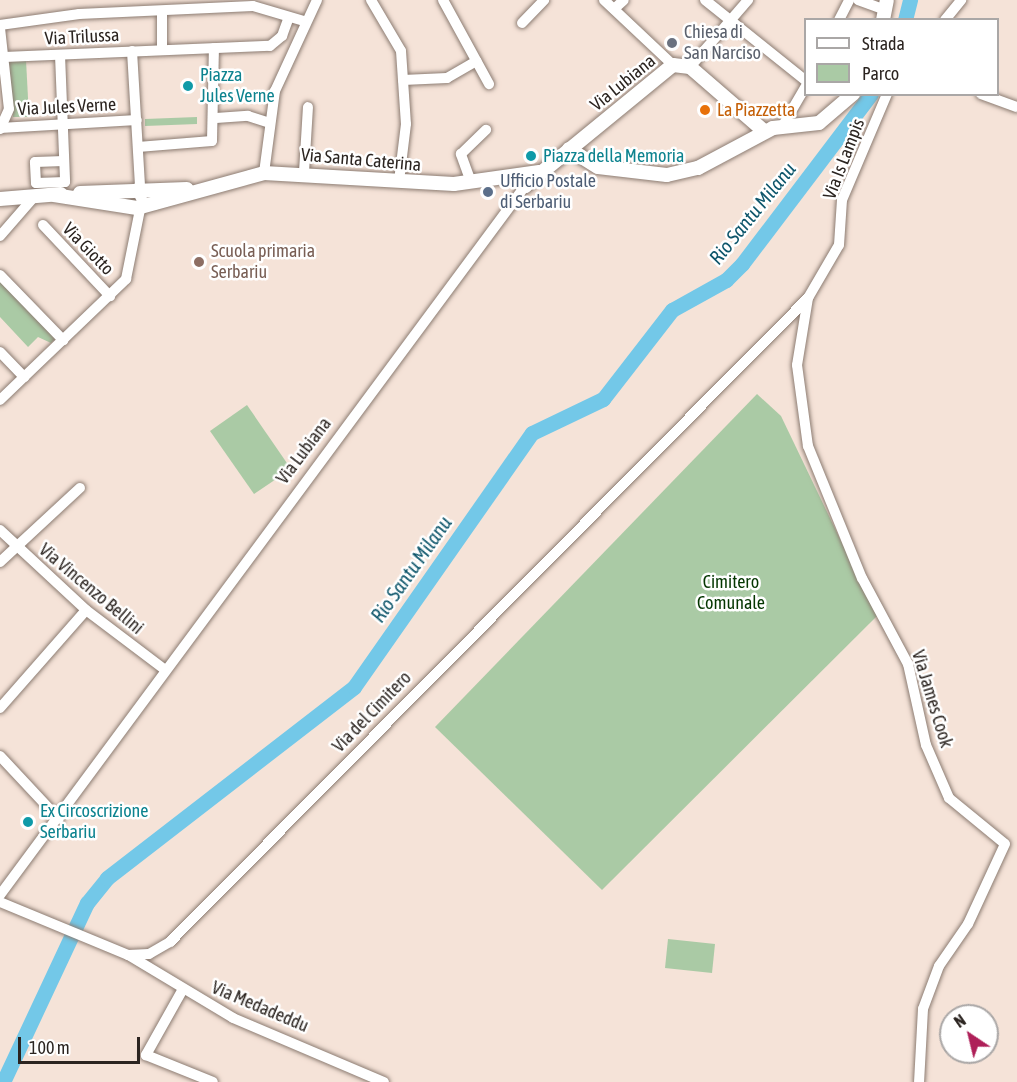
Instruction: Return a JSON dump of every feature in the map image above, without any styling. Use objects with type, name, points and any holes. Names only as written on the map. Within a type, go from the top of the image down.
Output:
[{"type":"main road","points":[[673,65],[690,67],[764,131]]},
{"type":"main road","name":"Via Lubiana","points":[[525,186],[539,172],[673,65]]},
{"type":"main road","points":[[569,150],[598,167],[667,175],[698,168],[764,131],[819,123],[852,96]]},
{"type":"main road","name":"Via Santa Caterina","points":[[54,195],[137,208],[207,188],[237,183],[264,173],[304,172],[399,181],[471,182],[539,172]]},
{"type":"main road","points":[[514,176],[525,186]]},
{"type":"main road","name":"Via Santa Caterina","points":[[0,199],[138,186],[207,188]]},
{"type":"street","points":[[264,173],[274,91],[304,21],[317,0]]},
{"type":"street","points":[[371,0],[400,51],[406,124],[399,181]]},
{"type":"street","points":[[443,0],[489,84]]},
{"type":"street","points":[[522,23],[544,0]]},
{"type":"street","points":[[604,0],[673,65]]},
{"type":"street","points":[[614,9],[624,0]]},
{"type":"street","points":[[705,0],[729,23],[804,79]]},
{"type":"street","points":[[690,67],[748,0]]},
{"type":"street","points":[[840,18],[849,0]]},
{"type":"street","points":[[858,0],[885,10]]},
{"type":"street","points":[[947,18],[961,0]]},
{"type":"street","points":[[0,128],[9,109],[0,26],[145,6],[162,11],[253,6],[304,21]]},
{"type":"street","points":[[162,11],[162,50]]},
{"type":"street","name":"Via Trilussa","points":[[3,63],[60,55],[270,46],[282,36],[289,17]]},
{"type":"street","points":[[138,147],[207,144],[215,137],[214,48]]},
{"type":"street","points":[[0,400],[126,279],[137,208],[142,200],[138,186],[137,120],[132,51]]},
{"type":"street","points":[[60,55],[64,161]]},
{"type":"street","points":[[403,80],[447,78],[476,61]]},
{"type":"street","points":[[782,127],[804,89]]},
{"type":"street","name":"Via Is Lampis","points":[[728,374],[808,298],[839,245],[842,200],[886,96]]},
{"type":"street","points":[[987,96],[1017,107]]},
{"type":"street","points":[[304,172],[308,106]]},
{"type":"street","points":[[216,118],[248,116],[270,123]]},
{"type":"street","name":"Via Jules Verne","points":[[0,128],[137,120]]},
{"type":"street","points":[[471,182],[461,154],[486,130]]},
{"type":"street","name":"Via Lubiana","points":[[0,895],[59,819],[164,669],[525,186]]},
{"type":"street","points":[[0,236],[34,197]]},
{"type":"street","name":"Via Giotto","points":[[43,225],[110,296]]},
{"type":"street","points":[[0,275],[63,340]]},
{"type":"street","name":"Via James Cook","points":[[808,298],[797,365],[808,446],[862,578],[908,664],[926,745],[949,798],[1005,844],[968,924],[939,966],[924,1009],[919,1082]]},
{"type":"street","points":[[0,351],[24,376]]},
{"type":"street","name":"Via del Cimitero","points":[[128,955],[149,954],[170,942],[728,374]]},
{"type":"street","points":[[0,562],[80,488]]},
{"type":"street","name":"Via Vincenzo Bellini","points":[[0,530],[86,610],[164,669]]},
{"type":"street","points":[[0,708],[86,610]]},
{"type":"street","points":[[0,756],[59,819]]},
{"type":"street","points":[[0,902],[128,955]]},
{"type":"street","name":"Via Medadeddu","points":[[128,955],[233,1018],[361,1077],[384,1082]]},
{"type":"street","points":[[183,989],[146,1054],[213,1082]]},
{"type":"green space","points":[[9,59],[26,60],[29,117],[13,117]]},
{"type":"green space","points":[[197,117],[197,124],[145,126],[145,119]]},
{"type":"green space","points":[[0,281],[55,339],[51,343],[38,337],[28,347],[0,317]]},
{"type":"green space","name":"Cimitero Comunale","points":[[757,394],[781,416],[877,616],[602,890],[435,727]]},
{"type":"green space","points":[[247,405],[291,469],[254,494],[210,431]]},
{"type":"green space","points":[[668,939],[715,944],[712,973],[665,968]]},
{"type":"waterway","name":"Rio Santu Milanu","points":[[906,18],[910,0]]},
{"type":"waterway","name":"Rio Santu Milanu","points":[[3,1082],[87,903],[107,878],[354,687],[532,433],[603,399],[672,310],[726,280],[742,264],[869,96]]},
{"type":"place","name":"Chiesa di San Narciso","points":[[672,43]]},
{"type":"place","name":"Piazza Jules Verne","points":[[188,86]]},
{"type":"place","name":"La Piazzetta","points":[[705,110]]},
{"type":"place","name":"Piazza della Memoria","points":[[531,156]]},
{"type":"place","name":"Ufficio Postale di Serbariu","points":[[488,192]]},
{"type":"place","name":"Scuola primaria Serbariu","points":[[199,262]]},
{"type":"place","name":"Ex Circoscrizione Serbariu","points":[[28,822]]}]
